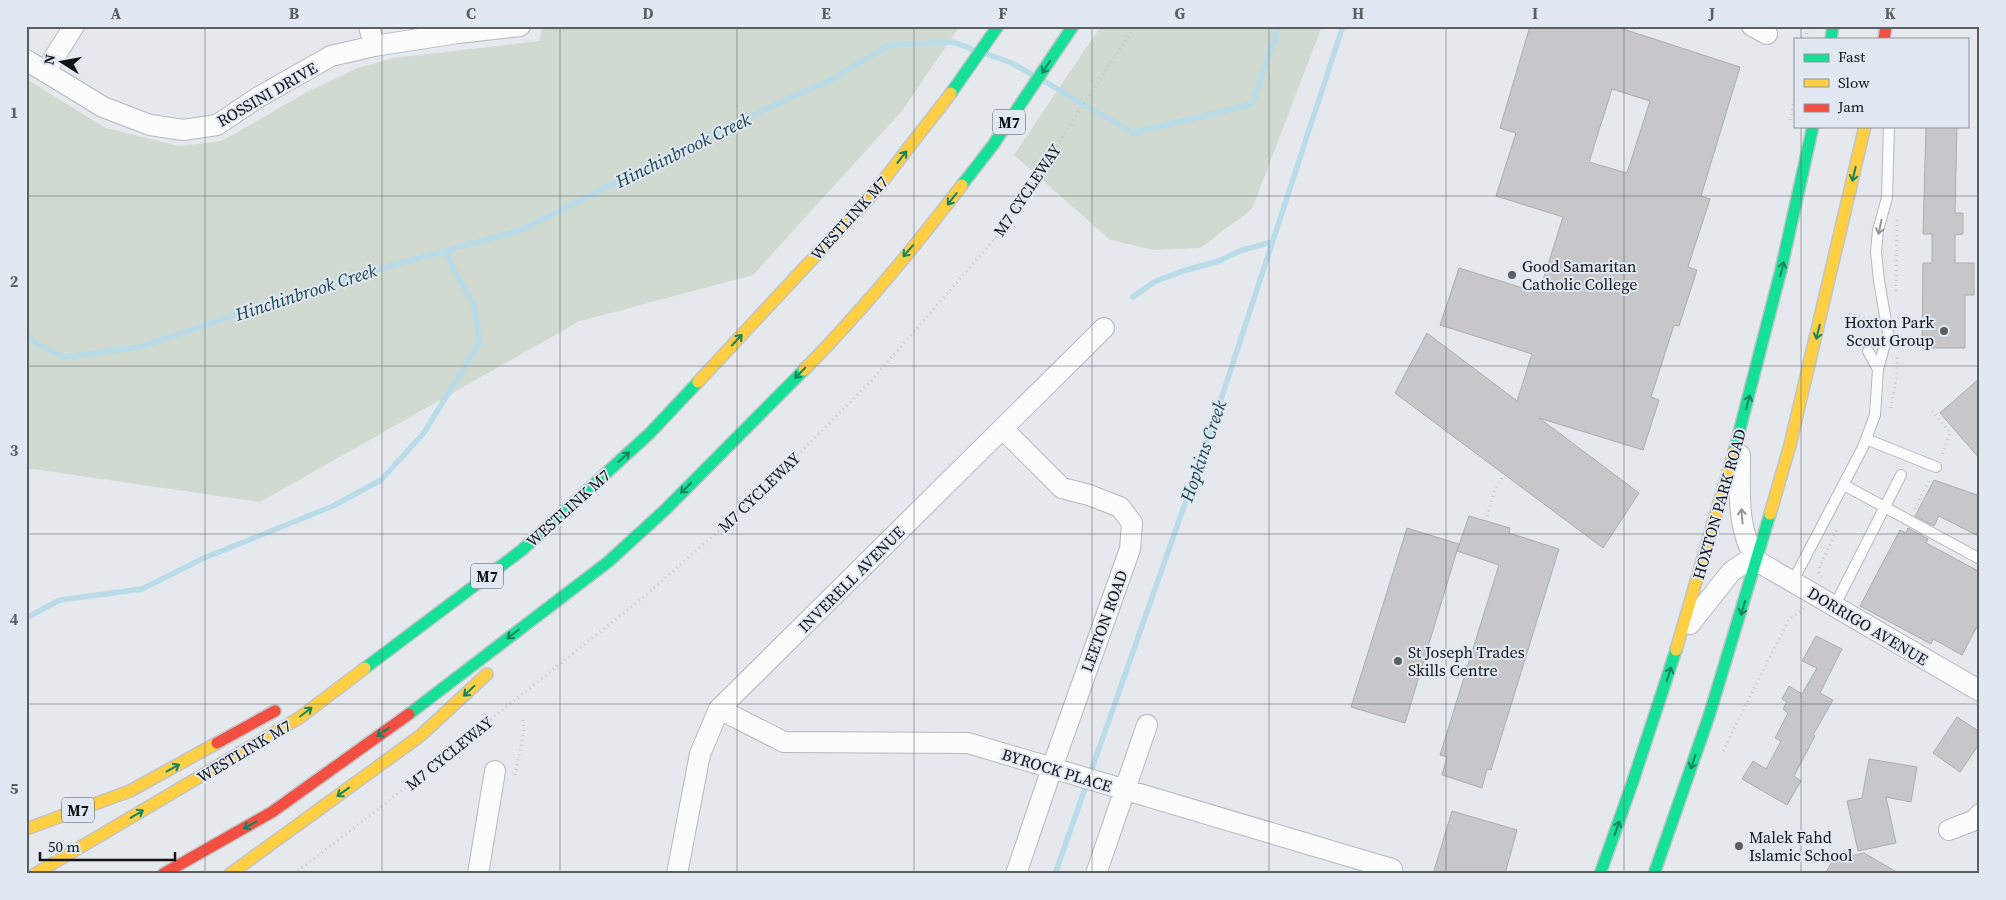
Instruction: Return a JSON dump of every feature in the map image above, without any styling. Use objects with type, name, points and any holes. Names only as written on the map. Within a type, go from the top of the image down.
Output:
[{"type":"main road","name":"WESTLINK M7","points":[[35,874],[299,718],[522,550],[650,433],[872,195],[955,88],[998,26]]},
{"type":"main road","name":"M7","points":[[163,874],[272,812],[440,691],[608,562],[664,510],[830,342],[940,214],[993,145],[1073,26]]},
{"type":"main road","name":"HOXTON PARK ROAD","points":[[1600,874],[1682,634],[1741,428],[1775,298],[1813,128]]},
{"type":"main road","points":[[1654,874],[1709,716],[1757,561],[1790,445],[1866,128]]},
{"type":"main road","name":"M7","points":[[373,647],[522,550]]},
{"type":"main road","points":[[521,643],[608,562]]},
{"type":"main road","points":[[230,874],[420,736],[492,669]]},
{"type":"main road","name":"M7","points":[[26,829],[130,791],[283,706]]},
{"type":"street","points":[[45,72],[74,26]]},
{"type":"street","points":[[369,26],[374,46]]},
{"type":"street","name":"ROSSINI DRIVE","points":[[26,60],[103,107],[150,126],[183,130],[217,125],[258,98],[331,56],[374,46],[520,26]]},
{"type":"street","name":"INVERELL AVENUE","points":[[677,874],[700,754],[719,709],[1104,328]]},
{"type":"street","points":[[1682,634],[1710,596],[1731,572],[1744,563],[1757,561],[1748,547],[1742,530],[1740,494],[1741,428]]},
{"type":"street","name":"LEETON ROAD","points":[[1003,429],[1062,488],[1089,495],[1120,507],[1132,523],[1130,549],[1016,874]]},
{"type":"street","name":"DORRIGO AVENUE","points":[[1757,561],[1980,691]]},
{"type":"street","name":"BYROCK PLACE","points":[[719,709],[784,742],[968,743],[1392,869]]},
{"type":"street","points":[[1096,874],[1147,725]]},
{"type":"street","points":[[478,874],[495,771]]},
{"type":"street","points":[[1949,830],[1974,820],[1980,814]]},
{"type":"lane","points":[[1792,581],[1844,485],[1875,415],[1878,369],[1888,333],[1876,252],[1878,230],[1886,198],[1889,128]]},
{"type":"lane","points":[[1868,351],[1878,369]]},
{"type":"lane","points":[[1866,439],[1936,467]]},
{"type":"lane","points":[[1834,607],[1901,475]]},
{"type":"lane","points":[[1844,485],[1980,559]]},
{"type":"path","name":"M7 CYCLEWAY","points":[[294,874],[383,806],[646,595],[723,527],[798,455],[871,381],[998,235],[1135,26]]},
{"type":"path","points":[[1849,314],[1878,321]]},
{"type":"path","points":[[1486,521],[1494,492],[1504,476]]},
{"type":"path","points":[[1720,756],[1788,619],[1804,609],[1810,611]]},
{"type":"shaded area","points":[[543,26],[960,26],[902,111],[753,275],[580,321],[260,502],[26,468],[26,79],[106,128],[179,146],[222,141],[307,92],[360,67],[394,58],[539,41]]},
{"type":"shaded area","points":[[1101,26],[1322,26],[1252,209],[1200,248],[1155,250],[1110,240],[1014,155]]},
{"type":"building","points":[[1530,26],[1614,26],[1740,67],[1701,196],[1710,199],[1688,267],[1697,270],[1679,326],[1674,325],[1651,397],[1659,400],[1643,450],[1539,418],[1639,493],[1603,548],[1395,393],[1427,333],[1517,401],[1532,354],[1440,325],[1459,268],[1539,293],[1563,217],[1496,196],[1516,133],[1500,128]],"holes":[[[1612,89],[1650,101],[1627,173],[1589,162]]]},
{"type":"building","points":[[1926,128],[1957,128],[1955,213],[1963,213],[1963,234],[1955,235],[1955,263],[1974,263],[1974,295],[1965,295],[1965,348],[1922,348],[1923,263],[1932,263],[1932,234],[1923,234]]},
{"type":"building","points":[[1980,378],[1980,459],[1940,413]]},
{"type":"building","points":[[1934,480],[1980,496],[1980,537],[1939,516],[1934,526],[1915,516]]},
{"type":"building","points":[[1469,516],[1510,528],[1509,533],[1559,549],[1491,770],[1487,769],[1482,788],[1442,775],[1447,757],[1440,755],[1499,565],[1457,551]]},
{"type":"building","points":[[1407,528],[1459,544],[1405,723],[1351,707]]},
{"type":"building","points":[[1908,528],[1928,539],[1926,543],[1980,572],[1980,621],[1962,655],[1933,639],[1931,644],[1860,606],[1900,530],[1906,533]]},
{"type":"building","points":[[1816,636],[1842,649],[1820,693],[1833,700],[1813,735],[1815,736],[1794,776],[1801,781],[1787,805],[1742,779],[1753,761],[1766,769],[1781,741],[1775,738],[1788,713],[1783,709],[1787,702],[1782,699],[1789,686],[1802,694],[1817,668],[1802,661]]},
{"type":"building","points":[[1957,717],[1980,732],[1980,743],[1960,772],[1933,753]]},
{"type":"building","points":[[1869,759],[1917,767],[1911,802],[1886,797],[1896,843],[1858,851],[1847,801],[1862,798]]},
{"type":"building","points":[[1452,811],[1517,830],[1505,874],[1433,874]]},
{"type":"building","points":[[1864,853],[1900,874],[1825,874],[1833,860]]},
{"type":"waterway","name":"Hinchinbrook Creek","points":[[1044,81],[1133,133],[1252,104],[1279,26]]},
{"type":"waterway","name":"Hopkins Creek","points":[[1055,874],[1215,418],[1343,26]]},
{"type":"waterway","name":"Hinchinbrook Creek","points":[[26,333],[35,343],[63,357],[140,347],[335,281],[521,230],[718,131],[834,78],[889,45],[953,42],[974,50]]},
{"type":"waterway","name":"Hinchinbrook Creek","points":[[987,54],[1012,63],[1031,74]]},
{"type":"waterway","points":[[1133,297],[1154,282],[1183,271],[1219,261],[1242,250],[1272,242]]},
{"type":"waterway","points":[[26,618],[60,600],[142,589],[204,558],[333,506],[381,480],[423,434],[480,342],[474,305],[453,268],[446,251]]},
{"type":"traffic: fast","points":[[951,93],[998,26]]},
{"type":"traffic: fast","points":[[962,185],[993,145],[1073,26]]},
{"type":"traffic: fast","points":[[1831,38],[1833,26]]},
{"type":"traffic: fast","points":[[1734,452],[1781,270],[1813,128]]},
{"type":"traffic: fast","points":[[409,714],[608,562],[665,510],[804,370]]},
{"type":"traffic: fast","points":[[365,668],[522,550],[650,433],[698,382]]},
{"type":"traffic: fast","points":[[1654,874],[1709,716],[1770,514]]},
{"type":"traffic: fast","points":[[1600,874],[1676,650]]},
{"type":"traffic: slow","points":[[698,382],[872,195],[951,93]]},
{"type":"traffic: slow","points":[[1770,514],[1790,445],[1865,128]]},
{"type":"traffic: slow","points":[[804,370],[886,280],[962,185]]},
{"type":"traffic: slow","points":[[1676,650],[1734,452]]},
{"type":"traffic: slow","points":[[35,874],[299,718],[365,668]]},
{"type":"traffic: slow","points":[[230,874],[420,736],[487,674]]},
{"type":"traffic: slow","points":[[26,829],[130,791],[217,743]]},
{"type":"traffic: jam","points":[[1884,38],[1886,26]]},
{"type":"traffic: jam","points":[[217,743],[275,711]]},
{"type":"traffic: jam","points":[[163,874],[272,812],[409,714]]},
{"type":"place","name":"Good Samaritan Catholic College","points":[[1512,275]]},
{"type":"place","name":"Hoxton Park Scout Group","points":[[1944,331]]},
{"type":"place","name":"St Joseph Trades Skills Centre","points":[[1398,661]]},
{"type":"place","name":"Malek Fahd Islamic School","points":[[1739,846]]}]
